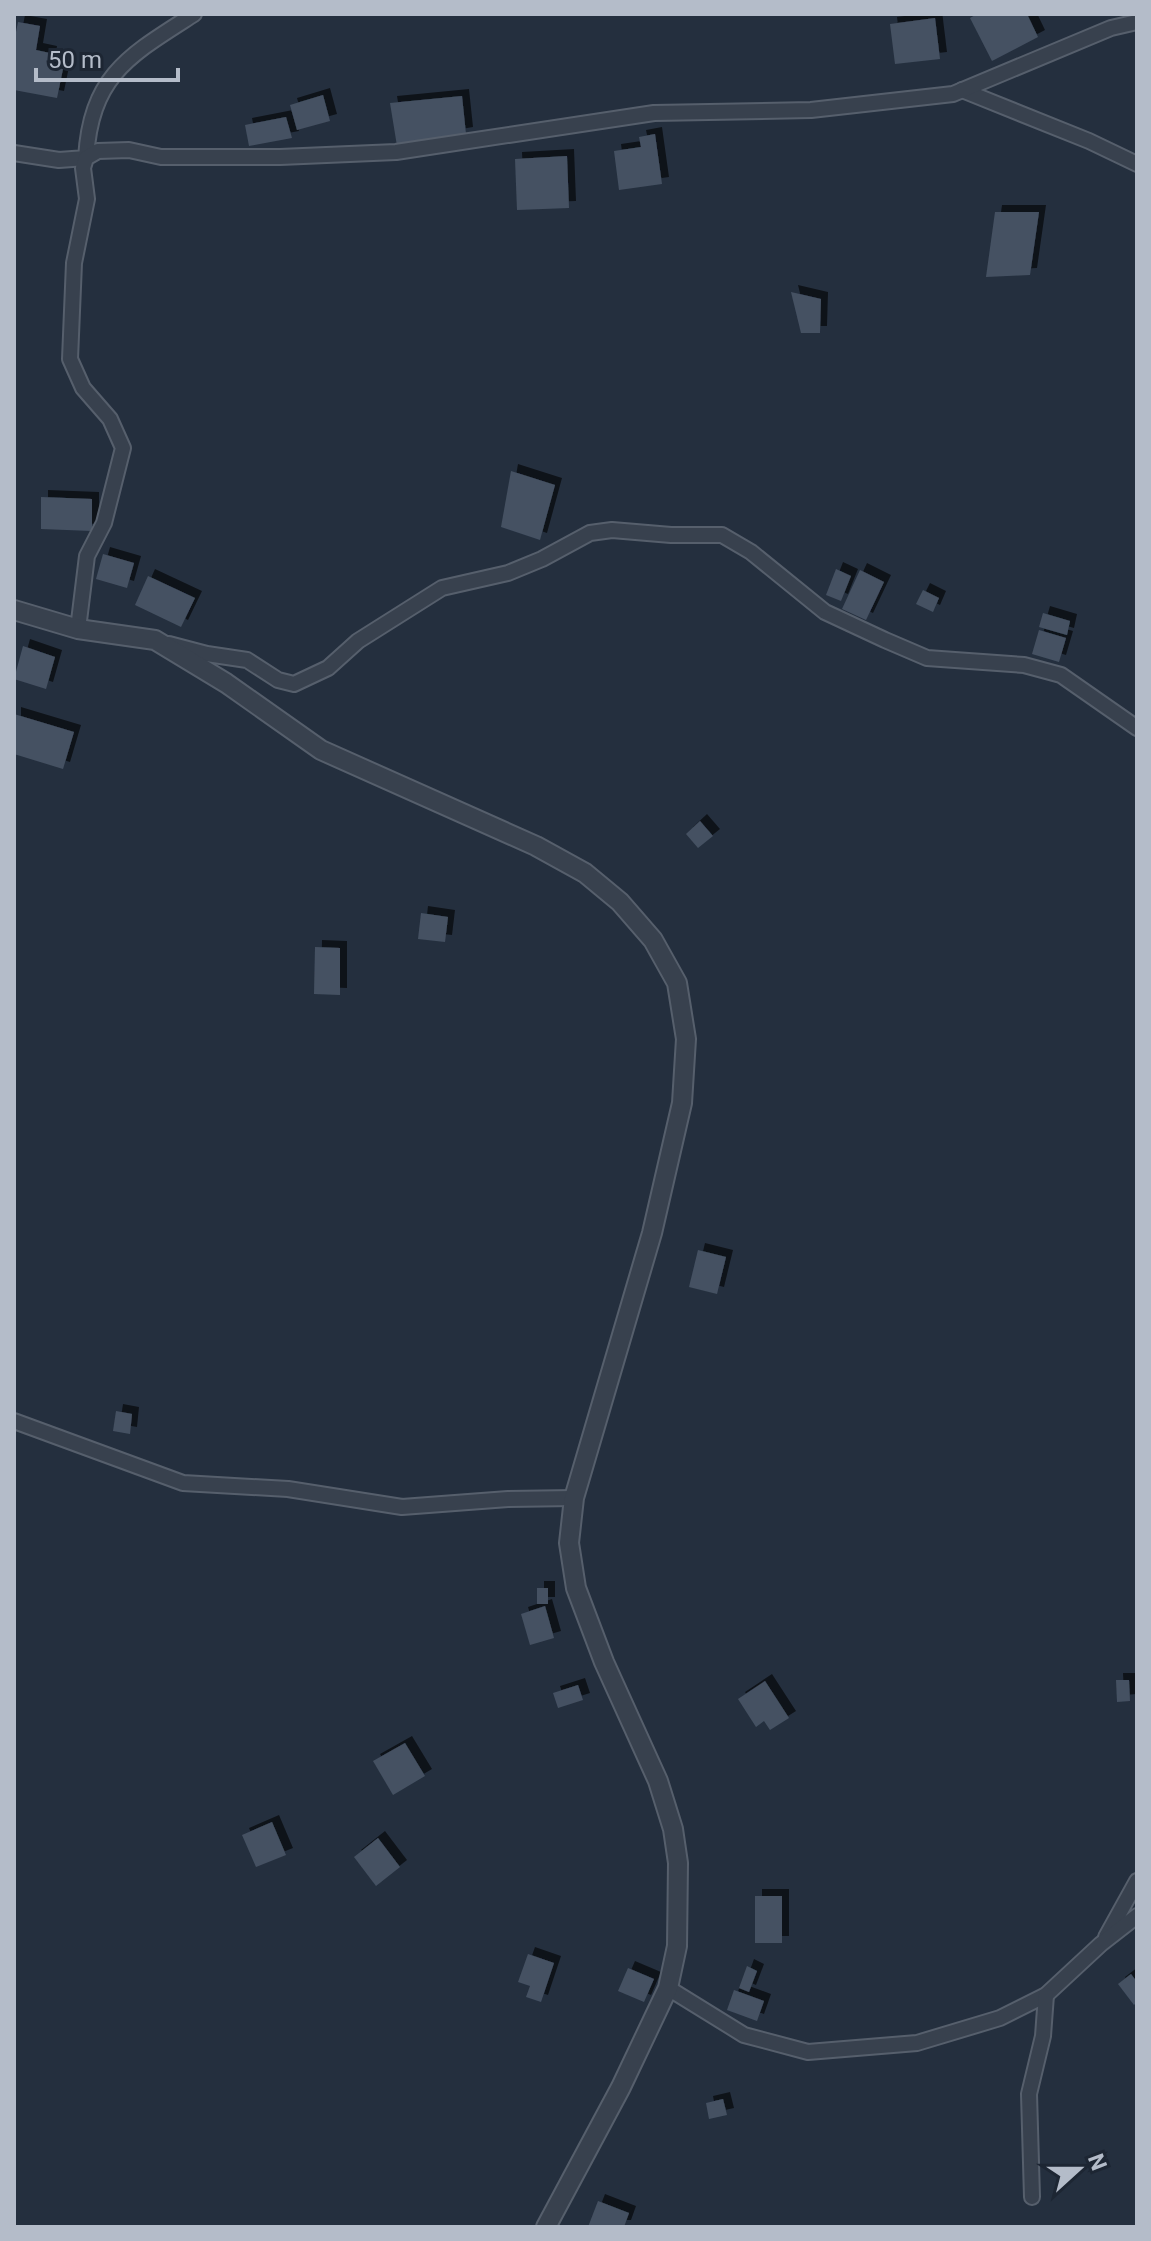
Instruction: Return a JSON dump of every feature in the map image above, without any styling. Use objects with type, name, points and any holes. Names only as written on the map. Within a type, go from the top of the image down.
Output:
[{"type":"street","points":[[78,629],[87,556],[104,523],[123,448],[110,419],[83,388],[70,359],[74,263],[87,199],[83,168],[91,120],[102,89],[132,54],[194,14]]},
{"type":"street","points":[[14,153],[59,160],[86,158],[98,151],[113,150],[161,157],[280,157],[396,152],[654,113],[811,110],[953,94],[1107,21],[1137,22]]},
{"type":"street","points":[[962,90],[1089,141],[1137,164]]},
{"type":"street","points":[[14,610],[78,629],[155,640],[207,654],[247,660],[278,680],[294,684],[328,668],[358,641],[442,588],[508,573],[590,533],[612,530],[722,535],[751,552],[825,612],[885,640],[927,658],[1024,665],[1061,675],[1137,728]]},
{"type":"street","points":[[155,640],[226,683],[321,750],[536,846],[585,873],[620,902],[653,940],[677,983],[686,1039],[682,1103],[652,1233],[574,1498],[569,1543],[576,1588],[604,1662],[658,1781],[673,1829],[678,1863],[677,1946],[668,1988],[621,2087],[546,2227]]},
{"type":"street","points":[[14,1421],[183,1483],[288,1489],[402,1507],[508,1499],[574,1498]]},
{"type":"street","points":[[1101,1944],[1137,1881]]},
{"type":"street","points":[[668,1988],[744,2035],[808,2052],[917,2043],[1000,2018],[1046,1995],[1101,1944],[1137,1916]]},
{"type":"street","points":[[1032,2197],[1029,2094],[1043,2036],[1046,1995]]},
{"type":"building","points":[[977,14],[1027,14],[1038,37],[992,61],[970,18]]},
{"type":"building","points":[[935,18],[940,59],[895,64],[890,24]]},
{"type":"building","points":[[18,22],[40,26],[36,50],[50,53],[48,66],[63,69],[57,98],[14,90],[14,42]]},
{"type":"building","points":[[323,95],[330,121],[297,130],[290,105]]},
{"type":"building","points":[[462,96],[466,134],[397,146],[390,103]]},
{"type":"building","points":[[286,117],[292,138],[249,146],[245,125]]},
{"type":"building","points":[[655,134],[662,184],[619,190],[614,151],[641,147],[639,137]]},
{"type":"building","points":[[567,156],[569,208],[517,210],[515,159]]},
{"type":"building","points":[[995,212],[1039,212],[1030,275],[986,277]]},
{"type":"building","points":[[791,292],[821,299],[820,333],[801,333]]},
{"type":"building","points":[[511,471],[555,485],[540,540],[501,527]]},
{"type":"building","points":[[41,497],[92,499],[92,531],[41,529]]},
{"type":"building","points":[[103,554],[134,563],[127,588],[96,579]]},
{"type":"building","points":[[836,569],[851,576],[841,601],[826,595]]},
{"type":"building","points":[[860,570],[884,582],[866,620],[842,609]]},
{"type":"building","points":[[148,576],[195,598],[181,627],[135,605]]},
{"type":"building","points":[[923,590],[939,598],[933,612],[916,604]]},
{"type":"building","points":[[1043,613],[1070,621],[1067,635],[1039,627]]},
{"type":"building","points":[[1039,630],[1066,638],[1059,662],[1032,654]]},
{"type":"building","points":[[23,646],[55,657],[46,689],[14,679]]},
{"type":"building","points":[[14,714],[74,732],[63,769],[14,754]]},
{"type":"building","points":[[700,821],[713,836],[698,848],[686,834]]},
{"type":"building","points":[[421,913],[448,917],[445,942],[418,939]]},
{"type":"building","points":[[315,947],[340,948],[340,995],[314,994]]},
{"type":"building","points":[[698,1250],[726,1257],[717,1294],[689,1287]]},
{"type":"building","points":[[116,1411],[132,1414],[130,1434],[113,1431]]},
{"type":"building","points":[[537,1588],[548,1588],[548,1604],[537,1604]]},
{"type":"building","points":[[545,1606],[554,1638],[530,1645],[521,1614]]},
{"type":"building","points":[[1116,1680],[1129,1680],[1130,1701],[1117,1702]]},
{"type":"building","points":[[765,1681],[789,1718],[770,1730],[764,1721],[756,1727],[738,1699]]},
{"type":"building","points":[[578,1685],[583,1700],[558,1708],[553,1693]]},
{"type":"building","points":[[405,1743],[425,1776],[393,1795],[373,1761]]},
{"type":"building","points":[[272,1822],[286,1855],[256,1867],[242,1835]]},
{"type":"building","points":[[378,1838],[400,1867],[376,1886],[354,1857]]},
{"type":"building","points":[[755,1896],[782,1896],[782,1943],[755,1943]]},
{"type":"building","points":[[528,1954],[554,1963],[541,2002],[526,1997],[530,1986],[518,1982]]},
{"type":"building","points":[[747,1966],[757,1971],[749,1992],[739,1988]]},
{"type":"building","points":[[628,1968],[654,1979],[644,2002],[618,1991]]},
{"type":"building","points":[[1131,1974],[1137,1982],[1137,2002],[1134,2005],[1118,1984]]},
{"type":"building","points":[[734,1990],[764,2001],[757,2021],[727,2010]]},
{"type":"building","points":[[723,2099],[727,2115],[709,2119],[706,2103]]},
{"type":"building","points":[[598,2201],[629,2213],[624,2227],[588,2227]]}]
